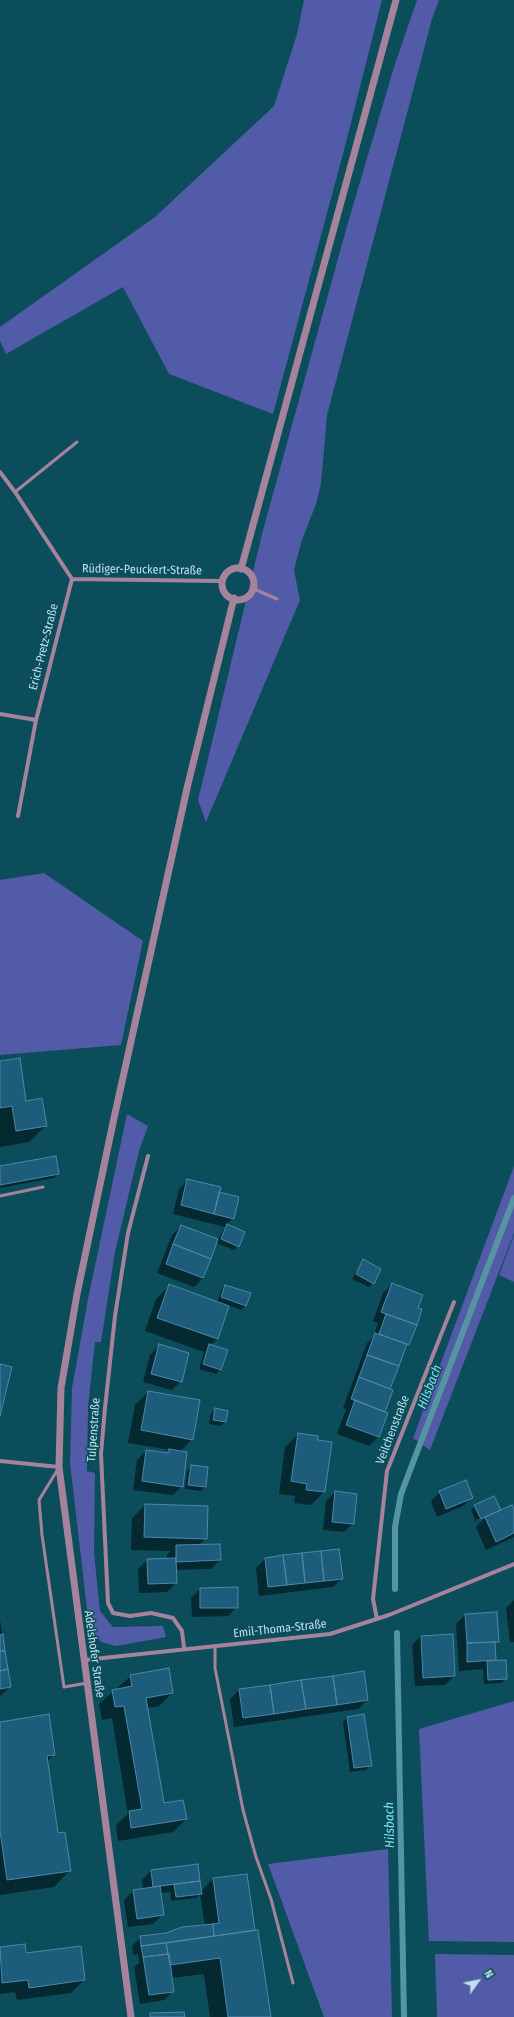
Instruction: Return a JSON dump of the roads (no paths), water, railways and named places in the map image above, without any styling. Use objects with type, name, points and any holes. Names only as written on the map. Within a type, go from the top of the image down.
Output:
[{"type":"street","points":[[241,569],[396,0]]},
{"type":"street","name":"Rüdiger-Peuckert-Straße","points":[[0,472],[15,492],[72,579],[221,581]]},
{"type":"street","points":[[241,569],[252,576],[254,589],[248,597],[239,599],[234,598],[224,592],[221,581],[229,570],[241,569]]},
{"type":"street","name":"Erich-Pretz-Straße","points":[[18,816],[36,720],[72,579]]},
{"type":"street","name":"Adelshofer Straße","points":[[131,2017],[59,1467],[61,1388],[77,1294],[188,784],[234,598]]},
{"type":"street","points":[[0,714],[36,720]]},
{"type":"street","name":"Tulpenstraße","points":[[148,1156],[127,1241],[115,1316],[105,1408],[101,1454],[108,1603],[113,1614],[130,1616],[151,1613],[173,1618],[182,1631],[184,1648]]},
{"type":"street","name":"Veilchenstraße","points":[[377,1619],[374,1599],[387,1471],[454,1302]]},
{"type":"street","points":[[0,1461],[59,1467]]},
{"type":"street","name":"Emil-Thoma-Straße","points":[[84,1660],[184,1648],[330,1634],[377,1619],[514,1564]]},
{"type":"lane","points":[[15,492],[77,442]]},
{"type":"lane","points":[[254,589],[277,599]]},
{"type":"lane","points":[[0,1196],[43,1187]]},
{"type":"lane","points":[[59,1467],[39,1500],[42,1535],[64,1687],[87,1683]]},
{"type":"lane","points":[[214,1646],[215,1668],[243,1810],[256,1857],[271,1899],[293,1983]]},
{"type":"waterway","name":"Hilsbach","points":[[395,1589],[395,1527],[401,1494],[514,1198]]},
{"type":"waterway","name":"Hilsbach","points":[[397,1633],[404,2017]]}]
